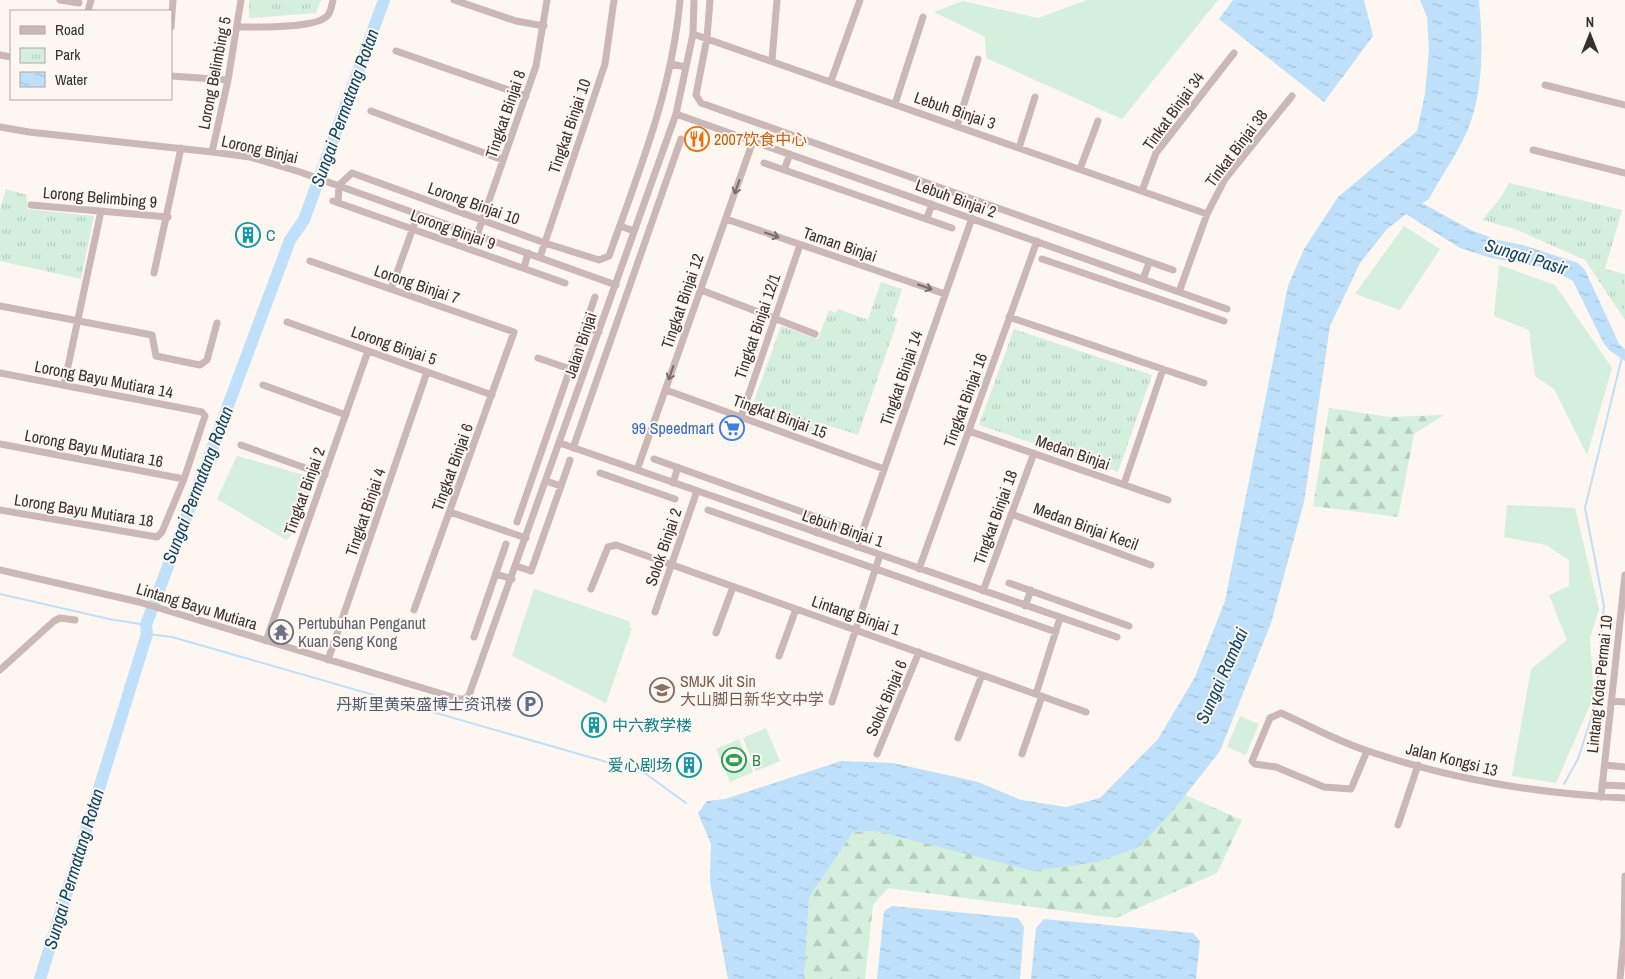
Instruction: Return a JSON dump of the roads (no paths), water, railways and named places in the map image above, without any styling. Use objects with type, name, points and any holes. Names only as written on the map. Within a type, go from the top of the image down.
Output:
[{"type":"street","points":[[60,0],[79,3]]},
{"type":"street","points":[[172,14],[173,0]]},
{"type":"street","name":"Lorong Belimbing 5","points":[[212,152],[228,80],[241,0]]},
{"type":"street","points":[[238,27],[279,26],[320,21],[328,16],[333,0]]},
{"type":"street","points":[[454,0],[516,21],[544,26]]},
{"type":"street","name":"Tingkat Binjai 8","points":[[477,235],[536,66],[547,0]]},
{"type":"street","name":"Tingkat Binjai 10","points":[[540,257],[605,64],[614,0]]},
{"type":"street","points":[[634,231],[620,226],[663,102],[676,39],[680,0]]},
{"type":"street","name":"Jalan Binjai","points":[[469,694],[542,495],[676,114],[693,34],[694,0]]},
{"type":"street","points":[[707,38],[710,0]]},
{"type":"street","points":[[772,60],[776,0]]},
{"type":"street","points":[[831,81],[860,0]]},
{"type":"street","points":[[895,104],[923,17]]},
{"type":"street","name":"Lebuh Binjai 3","points":[[693,34],[772,60],[1207,214]]},
{"type":"street","name":"Lebuh Binjai 2","points":[[707,38],[696,95],[701,103],[1173,270]]},
{"type":"street","points":[[396,51],[526,96]]},
{"type":"street","name":"Tinkat Binjai 34","points":[[1142,191],[1156,152],[1234,52]]},
{"type":"street","points":[[957,126],[978,59]]},
{"type":"street","points":[[671,64],[686,67]]},
{"type":"street","points":[[172,76],[228,80]]},
{"type":"street","points":[[1545,85],[1625,104]]},
{"type":"street","name":"Tinkat Binjai 38","points":[[1179,292],[1207,214],[1226,179],[1292,96]]},
{"type":"street","points":[[1019,148],[1035,97]]},
{"type":"street","points":[[371,111],[503,160]]},
{"type":"street","name":"Lebuh Binjai 2","points":[[676,114],[1226,308]]},
{"type":"street","points":[[1080,169],[1098,121]]},
{"type":"street","name":"Lorong Binjai","points":[[0,127],[29,132],[250,157],[335,184],[616,284]]},
{"type":"street","points":[[573,448],[681,139]]},
{"type":"street","name":"Tingkat Binjai 12","points":[[637,470],[753,141]]},
{"type":"street","points":[[154,274],[168,217],[181,148]]},
{"type":"street","points":[[1533,150],[1625,172]]},
{"type":"street","points":[[661,154],[674,158]]},
{"type":"street","points":[[784,170],[790,154]]},
{"type":"street","points":[[764,163],[952,228]]},
{"type":"street","name":"Lorong Binjai 10","points":[[335,184],[352,173],[481,221],[599,260],[609,256],[620,226]]},
{"type":"street","name":"Lorong Binjai 9","points":[[335,184],[335,201],[565,283]]},
{"type":"street","points":[[927,218],[932,204]]},
{"type":"street","name":"Lorong Belimbing 9","points":[[31,205],[168,217]]},
{"type":"street","points":[[64,385],[76,320],[101,211]]},
{"type":"street","points":[[391,289],[418,214]]},
{"type":"street","name":"Tingkat Binjai 14","points":[[857,547],[972,218]]},
{"type":"street","name":"Taman Binjai","points":[[726,219],[945,294]]},
{"type":"street","points":[[453,243],[458,228]]},
{"type":"street","name":"Tingkat Binjai 16","points":[[919,569],[1036,241]]},
{"type":"street","name":"Tingkat Binjai 12/1","points":[[741,417],[800,245]]},
{"type":"street","points":[[524,268],[528,253]]},
{"type":"street","points":[[1042,259],[1224,321]]},
{"type":"street","name":"Lorong Binjai 7","points":[[310,261],[514,332]]},
{"type":"street","points":[[1143,279],[1149,263]]},
{"type":"street","points":[[700,290],[815,334]]},
{"type":"street","points":[[517,522],[595,297]]},
{"type":"street","points":[[0,306],[152,335],[156,356],[200,365],[207,360],[217,323]]},
{"type":"street","points":[[1009,317],[1204,383]]},
{"type":"street","name":"Lorong Binjai 5","points":[[287,322],[492,395]]},
{"type":"street","points":[[584,328],[599,332]]},
{"type":"street","name":"Tingkat Binjai 6","points":[[414,610],[514,332]]},
{"type":"street","name":"Tingkat Binjai 2","points":[[266,641],[368,351]]},
{"type":"street","points":[[538,358],[570,369]]},
{"type":"street","points":[[1124,484],[1163,369]]},
{"type":"street","name":"Tingkat Binjai 4","points":[[328,660],[427,372]]},
{"type":"street","name":"Lorong Bayu Mutiara 14","points":[[0,373],[202,412],[205,419],[184,479]]},
{"type":"street","points":[[264,385],[346,415]]},
{"type":"street","points":[[579,388],[592,392]]},
{"type":"street","name":"Tingkat Binjai 15","points":[[666,390],[884,469]]},
{"type":"street","name":"Medan Binjai","points":[[969,431],[1168,500]]},
{"type":"street","name":"Lebuh Binjai 1","points":[[560,443],[1117,638]]},
{"type":"street","name":"Lorong Bayu Mutiara 16","points":[[0,444],[184,479]]},
{"type":"street","points":[[241,445],[325,475]]},
{"type":"street","name":"Tingkat Binjai 18","points":[[983,591],[1034,453]]},
{"type":"street","points":[[654,459],[847,528]]},
{"type":"street","points":[[516,566],[531,571],[570,460]]},
{"type":"street","points":[[672,482],[678,467]]},
{"type":"street","points":[[600,473],[675,499]]},
{"type":"street","name":"Lorong Bayu Mutiara 18","points":[[0,510],[153,538],[162,532],[184,479]]},
{"type":"street","points":[[659,494],[664,480]]},
{"type":"street","points":[[546,481],[561,486]]},
{"type":"street","points":[[528,490],[542,495]]},
{"type":"street","name":"Solok Binjai 2","points":[[655,612],[697,491]]},
{"type":"street","name":"Lebuh Binjai 1","points":[[708,510],[1056,632]]},
{"type":"street","points":[[450,512],[526,538]]},
{"type":"street","name":"Medan Binjai Kecil","points":[[1011,514],[1151,565]]},
{"type":"street","points":[[817,533],[822,519]]},
{"type":"street","points":[[474,637],[506,544]]},
{"type":"street","name":"Lintang Binjai 1","points":[[591,589],[608,547],[616,545],[1086,712]]},
{"type":"street","points":[[832,702],[880,555]]},
{"type":"street","name":"Lintang Bayu Mutiara","points":[[0,570],[139,602],[459,699],[464,699],[469,694]]},
{"type":"street","points":[[496,574],[512,579]]},
{"type":"street","name":"Lintang Kota Permai 10","points":[[1601,797],[1625,575]]},
{"type":"street","points":[[1009,583],[1129,626]]},
{"type":"street","points":[[716,634],[733,587]]},
{"type":"street","points":[[1025,606],[1031,590]]},
{"type":"street","points":[[779,656],[796,609]]},
{"type":"street","points":[[0,670],[54,621],[60,618],[75,620]]},
{"type":"street","points":[[1022,754],[1060,618]]},
{"type":"street","name":"Solok Binjai 6","points":[[877,754],[894,718],[919,652]]},
{"type":"street","points":[[958,738],[982,675]]},
{"type":"street","points":[[1610,701],[1625,702]]},
{"type":"street","name":"Jalan Kongsi 13","points":[[1367,751],[1351,789],[1324,787],[1276,767],[1255,764],[1252,761],[1270,718],[1281,713],[1367,751],[1418,766],[1492,784],[1541,792],[1625,798]]},
{"type":"street","points":[[1605,765],[1625,767]]},
{"type":"street","points":[[1398,825],[1418,766]]},
{"type":"street","points":[[1602,785],[1625,786]]},
{"type":"street","points":[[1620,979],[1624,937],[1625,876]]},
{"type":"water","points":[[1233,0],[1364,0],[1373,36],[1324,102],[1219,19]]},
{"type":"water","points":[[1420,0],[1479,0],[1481,33],[1480,82],[1468,129],[1429,199],[1422,203],[1473,231],[1578,263],[1585,270],[1619,344],[1625,349],[1625,361],[1609,350],[1603,342],[1573,281],[1547,268],[1491,258],[1460,248],[1406,214],[1387,229],[1360,263],[1330,326],[1304,502],[1271,623],[1220,751],[1176,807],[1139,847],[1097,862],[1034,871],[876,831],[853,832],[809,898],[804,979],[728,979],[710,882],[711,844],[698,813],[707,801],[725,799],[841,761],[893,763],[978,782],[1021,800],[1066,807],[1100,798],[1158,739],[1195,677],[1225,601],[1288,286],[1304,249],[1338,197],[1417,131],[1425,94],[1429,50],[1427,17]]},
{"type":"water","points":[[892,906],[1018,918],[1024,927],[1020,979],[877,979],[884,911]]},
{"type":"water","points":[[1044,919],[1193,933],[1200,941],[1196,979],[1031,979],[1036,928]]},
{"type":"waterway","name":"Sungai Permatang Rotan","points":[[40,979],[147,634],[146,625],[290,240],[304,220],[384,0]]},
{"type":"waterway","points":[[1564,784],[1578,759],[1597,700],[1604,606],[1585,508],[1622,357]]},
{"type":"waterway","points":[[0,594],[109,619],[146,625]]},
{"type":"waterway","points":[[147,634],[172,637],[631,769],[646,774],[686,803]]},
{"type":"place","name":"2007饮食中心","points":[[697,139]]},
{"type":"place","name":"C","points":[[248,235]]},
{"type":"place","name":"99 Speedmart","points":[[732,428]]},
{"type":"place","name":"Pertubuhan Penganut Kuan Seng Kong","points":[[281,632]]},
{"type":"place","name":"SMJK Jit Sin 大山脚日新华文中学","points":[[662,690]]},
{"type":"place","name":"丹斯里黄荣盛博士资讯楼","points":[[530,704]]},
{"type":"place","name":"中六教学楼","points":[[594,725]]},
{"type":"place","name":"B","points":[[734,760]]},
{"type":"place","name":"爱心剧场","points":[[689,765]]},
{"type":"water label","name":"Sungai Pasir","points":[[1526,257]]},
{"type":"water label","name":"Sungai Rambai","points":[[1222,676]]}]
